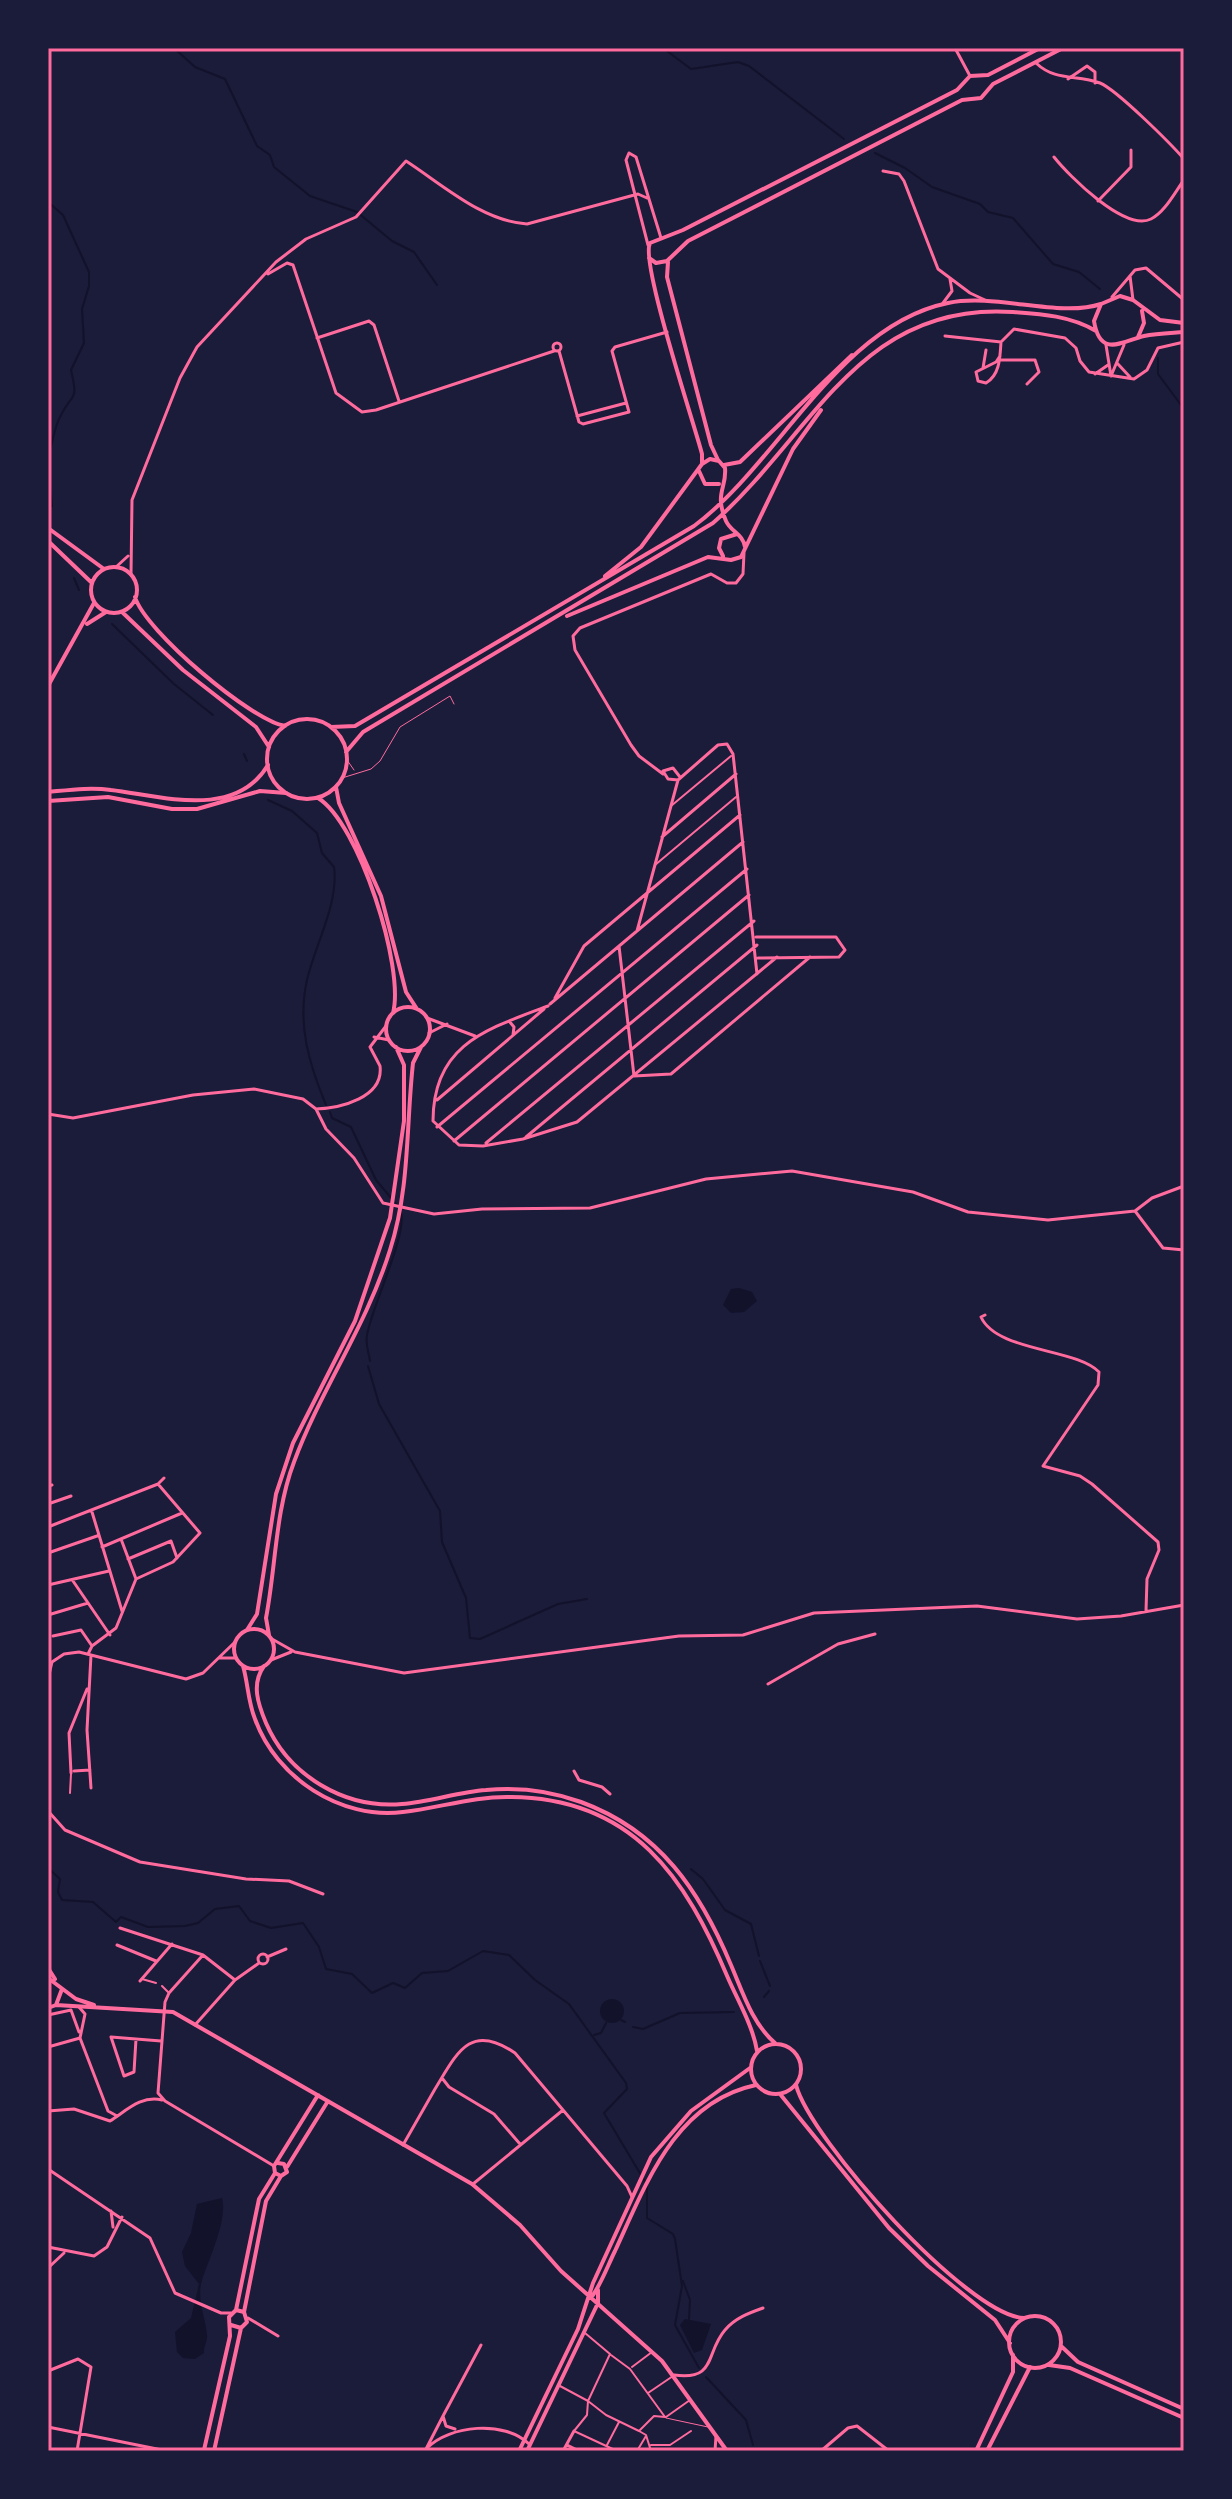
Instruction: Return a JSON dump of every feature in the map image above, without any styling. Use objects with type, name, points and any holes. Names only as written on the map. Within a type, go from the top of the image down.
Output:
[{"type":"main road","points":[[720,499],[702,481],[702,454],[667,332],[648,245],[885,127],[962,86],[970,76],[981,77],[1040,48]]},
{"type":"main road","points":[[744,552],[745,542],[727,524],[720,499],[721,483],[726,475],[724,465],[711,445],[667,277],[668,260],[688,241],[890,137],[970,99],[981,98],[987,90],[1063,48]]},
{"type":"main road","points":[[981,77],[987,90]]},
{"type":"main road","points":[[962,86],[970,99]]},
{"type":"main road","points":[[662,239],[670,245],[672,254]]},
{"type":"main road","points":[[648,256],[658,264],[668,260]]},
{"type":"main road","points":[[1096,331],[1094,315],[1101,304],[1112,297],[1133,300],[1141,309],[1160,320],[1184,323]]},
{"type":"main road","points":[[724,465],[740,462],[845,360],[897,323],[942,305],[985,300],[1073,307],[1101,304]]},
{"type":"main road","points":[[1136,339],[1143,326],[1141,309]]},
{"type":"main road","points":[[346,752],[363,732],[551,623],[713,523],[733,506],[847,376],[898,335],[949,313],[995,311],[1056,316],[1096,331],[1105,342],[1124,345],[1136,339],[1184,332]]},
{"type":"main road","points":[[92,583],[104,569],[116,567],[131,575],[136,585],[135,597],[150,622],[183,656],[265,720],[285,726],[312,719],[331,727],[355,726],[711,514],[864,347]]},
{"type":"main road","points":[[551,623],[708,557],[731,560],[744,552],[793,449],[847,376]]},
{"type":"main road","points":[[594,585],[641,547],[700,468],[710,459],[718,460]]},
{"type":"main road","points":[[710,486],[721,483]]},
{"type":"main road","points":[[725,557],[719,549],[727,524]]},
{"type":"main road","points":[[48,528],[104,569]]},
{"type":"main road","points":[[721,539],[729,534],[738,535]]},
{"type":"main road","points":[[48,541],[92,583],[94,603],[85,626],[48,686]]},
{"type":"main road","points":[[122,612],[135,597]]},
{"type":"main road","points":[[94,603],[106,612]]},
{"type":"main road","points":[[85,626],[106,612],[122,612],[183,670],[256,727],[269,747]]},
{"type":"main road","points":[[285,726],[269,747],[268,765],[272,778],[286,793]]},
{"type":"main road","points":[[48,801],[108,797],[172,809],[197,809],[260,791],[316,797],[342,778],[347,760],[346,752],[331,727]]},
{"type":"main road","points":[[48,792],[109,789],[169,800],[206,800],[241,790],[255,781],[268,765]]},
{"type":"main road","points":[[336,785],[339,803],[381,896],[406,992],[427,1018],[429,1033],[413,1063],[406,1183],[391,1249],[371,1305],[319,1408],[284,1493],[266,1618],[274,1650],[271,1660],[256,1680],[257,1693],[274,1740],[306,1776],[334,1793],[383,1804],[486,1790],[532,1790],[577,1800],[638,1831],[665,1853],[700,1898],[757,2024],[775,2043],[788,2046],[800,2060],[801,2073],[796,2085],[799,2097],[824,2136],[903,2230],[992,2308],[1012,2318],[1040,2316],[1054,2323],[1061,2346],[1078,2362],[1184,2409]]},
{"type":"main road","points":[[316,797],[339,818],[369,885],[397,993],[393,1013],[386,1026],[389,1040],[396,1047],[405,1072],[397,1182],[377,1265],[355,1321],[293,1443],[276,1494],[259,1606],[247,1630],[235,1642],[236,1658],[243,1666],[255,1720],[267,1743],[290,1772],[323,1797],[379,1813],[486,1798],[532,1798],[595,1815],[633,1837],[664,1863],[699,1912],[757,2051]]},
{"type":"main road","points":[[393,1013],[404,1007],[417,1009]]},
{"type":"main road","points":[[396,1047],[409,1051],[421,1047]]},
{"type":"main road","points":[[247,1630],[259,1629],[270,1637]]},
{"type":"main road","points":[[243,1666],[254,1669],[264,1666]]},
{"type":"main road","points":[[48,1968],[62,1989],[80,2002],[96,2007]]},
{"type":"main road","points":[[48,1978],[56,1981]]},
{"type":"main road","points":[[56,2005],[62,1989]]},
{"type":"main road","points":[[48,2008],[56,2005],[173,2012],[472,2184],[520,2225],[581,2287],[653,2351],[674,2375],[727,2451]]},
{"type":"main road","points":[[519,2451],[578,2329],[593,2283],[651,2157],[682,2120],[750,2068],[757,2051],[775,2043]]},
{"type":"main road","points":[[750,2068],[756,2085],[767,2093],[780,2094],[796,2085]]},
{"type":"main road","points":[[590,2294],[598,2287],[661,2156],[683,2128],[727,2094],[756,2085]]},
{"type":"main road","points":[[780,2094],[889,2228],[928,2266],[995,2320],[1010,2343],[1013,2372],[976,2451]]},
{"type":"main road","points":[[318,2095],[259,2199],[203,2450],[214,2451],[243,2327],[248,2318],[244,2312],[266,2201],[328,2101]]},
{"type":"main road","points":[[276,2165],[287,2167]]},
{"type":"main road","points":[[275,2173],[281,2176]]},
{"type":"main road","points":[[581,2287],[593,2283]]},
{"type":"main road","points":[[527,2451],[598,2302],[598,2287]]},
{"type":"main road","points":[[234,2312],[244,2312]]},
{"type":"main road","points":[[1010,2343],[1013,2328],[1024,2318]]},
{"type":"main road","points":[[230,2323],[243,2327]]},
{"type":"main road","points":[[1046,2365],[1056,2357],[1061,2346]]},
{"type":"main road","points":[[1013,2355],[1030,2367],[1070,2368],[1184,2418]]},
{"type":"main road","points":[[987,2451],[1030,2367]]},
{"type":"street","points":[[955,48],[970,76]]},
{"type":"street","points":[[1035,62],[1058,78],[1095,83],[1142,114],[1184,159]]},
{"type":"street","points":[[1068,79],[1087,66],[1095,72],[1095,83]]},
{"type":"street","points":[[885,127],[890,137]]},
{"type":"street","points":[[1098,201],[1131,167],[1131,150]]},
{"type":"street","points":[[648,245],[626,160],[631,153],[636,157],[662,239]]},
{"type":"street","points":[[1054,157],[1075,182],[1098,201],[1138,221],[1149,220],[1184,180]]},
{"type":"street","points":[[131,575],[128,556],[132,500],[187,362],[216,326],[265,276],[306,239],[356,217],[388,177],[406,161],[484,212],[509,223],[527,224],[635,195],[647,198]]},
{"type":"street","points":[[883,171],[899,174],[904,181],[935,263],[950,279],[985,300]]},
{"type":"street","points":[[265,276],[283,265],[293,265],[329,378],[343,401],[370,412],[555,349],[577,416],[583,424],[629,412],[612,351],[615,347],[667,332]]},
{"type":"street","points":[[1112,297],[1138,268],[1151,270],[1184,300]]},
{"type":"street","points":[[1130,275],[1133,300]]},
{"type":"street","points":[[942,305],[952,291],[950,279]]},
{"type":"street","points":[[317,338],[369,321],[374,325],[400,402]]},
{"type":"street","points":[[1027,384],[1039,372],[1035,360],[1000,358],[976,372],[976,377],[986,383],[996,374],[1000,358],[1001,342],[1014,329],[1065,338],[1076,348],[1084,367],[1095,374],[1134,379],[1147,370],[1158,348],[1184,342]]},
{"type":"street","points":[[945,336],[1001,342]]},
{"type":"street","points":[[1105,342],[1111,376]]},
{"type":"street","points":[[1111,376],[1124,345]]},
{"type":"street","points":[[983,368],[986,350]]},
{"type":"street","points":[[1117,361],[1123,372],[1134,379]]},
{"type":"street","points":[[1095,374],[1108,365]]},
{"type":"street","points":[[577,416],[626,403]]},
{"type":"street","points":[[675,788],[673,781],[639,756],[631,745],[575,650],[573,636],[580,628],[705,576],[713,574],[727,583],[736,583],[743,574],[744,552]]},
{"type":"street","points":[[116,567],[128,556]]},
{"type":"street","points":[[731,560],[742,567]]},
{"type":"street","points":[[673,781],[722,743],[732,748],[757,945],[757,974]]},
{"type":"street","points":[[671,807],[733,754]]},
{"type":"street","points":[[656,766],[667,768],[679,776]]},
{"type":"street","points":[[663,774],[667,768]]},
{"type":"street","points":[[662,837],[736,774]]},
{"type":"street","points":[[637,931],[679,776]]},
{"type":"street","points":[[654,866],[738,795]]},
{"type":"street","points":[[553,1002],[584,946],[740,815]]},
{"type":"street","points":[[437,1100],[744,842]]},
{"type":"street","points":[[732,852],[745,851]]},
{"type":"street","points":[[437,1127],[747,869]]},
{"type":"street","points":[[652,878],[661,882]]},
{"type":"street","points":[[454,1141],[751,894]]},
{"type":"street","points":[[743,900],[751,902]]},
{"type":"street","points":[[641,914],[649,921]]},
{"type":"street","points":[[483,1146],[754,921]]},
{"type":"street","points":[[749,951],[758,956],[839,957],[845,950],[836,937],[756,937]]},
{"type":"street","points":[[523,1139],[757,945]]},
{"type":"street","points":[[619,946],[634,1076]]},
{"type":"street","points":[[548,1006],[475,1036],[446,1061],[433,1121],[454,1141],[462,1146],[483,1146],[523,1139],[577,1122],[777,957]]},
{"type":"street","points":[[634,1076],[671,1074],[810,957]]},
{"type":"street","points":[[565,981],[571,986]]},
{"type":"street","points":[[525,1015],[528,1023]]},
{"type":"street","points":[[427,1018],[475,1036]]},
{"type":"street","points":[[509,1021],[524,1026]]},
{"type":"street","points":[[509,1021],[514,1027],[513,1035]]},
{"type":"street","points":[[429,1033],[447,1024]]},
{"type":"street","points":[[316,1109],[347,1105],[365,1095],[376,1082],[380,1066],[370,1052],[374,1037],[386,1026]]},
{"type":"street","points":[[374,1037],[389,1040]]},
{"type":"street","points":[[440,1084],[448,1090]]},
{"type":"street","points":[[48,1114],[73,1118],[193,1095],[254,1089],[303,1099],[316,1109],[326,1129],[354,1158],[383,1203],[434,1214],[482,1209],[602,1207],[682,1184],[771,1171],[809,1172],[913,1192],[945,1206],[1024,1220],[1083,1218],[1135,1211],[1152,1198],[1184,1186]]},
{"type":"street","points":[[544,1121],[550,1130]]},
{"type":"street","points":[[498,1133],[503,1142]]},
{"type":"street","points":[[1135,1211],[1163,1248],[1184,1250]]},
{"type":"street","points":[[985,1315],[981,1317],[984,1322],[1009,1337],[1099,1372],[1098,1385],[1043,1466],[1080,1476],[1158,1542],[1159,1550],[1147,1579],[1146,1611]]},
{"type":"street","points":[[48,1527],[92,1512],[158,1484],[164,1478]]},
{"type":"street","points":[[91,1788],[89,1685],[92,1646],[116,1628],[136,1579],[177,1559],[200,1533],[158,1484]]},
{"type":"street","points":[[48,1504],[71,1496]]},
{"type":"street","points":[[92,1512],[122,1611]]},
{"type":"street","points":[[102,1547],[182,1513]]},
{"type":"street","points":[[48,1553],[98,1536]]},
{"type":"street","points":[[121,1539],[136,1579]]},
{"type":"street","points":[[128,1559],[171,1541],[177,1559]]},
{"type":"street","points":[[48,1585],[109,1571]]},
{"type":"street","points":[[73,1581],[110,1635]]},
{"type":"street","points":[[48,1615],[88,1603]]},
{"type":"street","points":[[270,1637],[295,1652],[404,1673],[679,1636],[743,1635],[814,1613],[977,1606],[1077,1619],[1184,1605]]},
{"type":"street","points":[[53,1636],[81,1630],[92,1646]]},
{"type":"street","points":[[768,1684],[838,1644],[875,1634]]},
{"type":"street","points":[[48,1679],[50,1661],[69,1652],[90,1654],[176,1677],[195,1677],[235,1642]]},
{"type":"street","points":[[271,1660],[295,1652]]},
{"type":"street","points":[[217,1660],[227,1656],[236,1658]]},
{"type":"street","points":[[70,1793],[73,1772],[69,1733],[89,1685]]},
{"type":"street","points":[[73,1772],[90,1770]]},
{"type":"street","points":[[574,1771],[579,1780],[602,1787],[610,1794]]},
{"type":"street","points":[[48,1789],[48,1797]]},
{"type":"street","points":[[48,1811],[65,1830],[140,1862],[246,1879],[289,1881],[323,1894]]},
{"type":"street","points":[[120,1928],[203,1955],[235,1980]]},
{"type":"street","points":[[156,1983],[141,1980],[172,1944]]},
{"type":"street","points":[[117,1945],[156,1961]]},
{"type":"street","points":[[195,2025],[235,1980],[259,1963],[265,1963],[267,1957],[286,1949]]},
{"type":"street","points":[[165,2101],[158,2089],[163,2011],[169,1993],[203,1955]]},
{"type":"street","points":[[162,1986],[169,1993]]},
{"type":"street","points":[[79,2007],[85,2014],[80,2037]]},
{"type":"street","points":[[48,2015],[67,2009],[76,2017],[80,2037],[108,2111],[117,2116]]},
{"type":"street","points":[[48,2047],[80,2037]]},
{"type":"street","points":[[136,2039],[134,2072],[124,2076],[111,2037],[136,2039],[161,2041]]},
{"type":"street","points":[[403,2145],[455,2054],[469,2042],[484,2039],[500,2042],[515,2053],[628,2187],[632,2197]]},
{"type":"street","points":[[442,2078],[449,2087],[494,2114],[520,2145]]},
{"type":"street","points":[[48,2111],[74,2109],[110,2121],[130,2106],[148,2099],[158,2089]]},
{"type":"street","points":[[148,2099],[165,2101],[276,2165]]},
{"type":"street","points":[[472,2184],[563,2110]]},
{"type":"street","points":[[48,2169],[150,2238],[170,2288],[221,2313],[234,2312]]},
{"type":"street","points":[[111,2211],[114,2231]]},
{"type":"street","points":[[48,2266],[59,2255],[99,2254],[110,2243],[122,2217]]},
{"type":"street","points":[[48,2247],[71,2253]]},
{"type":"street","points":[[648,2393],[674,2375],[691,2376],[705,2370],[726,2329],[762,2308]]},
{"type":"street","points":[[221,2313],[230,2323]]},
{"type":"street","points":[[248,2318],[257,2327],[278,2336]]},
{"type":"street","points":[[243,2327],[257,2327]]},
{"type":"street","points":[[578,2329],[630,2369],[665,2417]]},
{"type":"street","points":[[426,2450],[481,2345]]},
{"type":"street","points":[[630,2369],[653,2351]]},
{"type":"street","points":[[563,2451],[587,2415],[588,2401],[610,2354]]},
{"type":"street","points":[[48,2371],[78,2359],[91,2367],[77,2451]]},
{"type":"street","points":[[559,2385],[646,2435],[651,2451]]},
{"type":"street","points":[[639,2431],[654,2416],[665,2417],[691,2400]]},
{"type":"street","points":[[607,2446],[620,2421]]},
{"type":"street","points":[[441,2424],[458,2429],[492,2430],[524,2439],[530,2445]]},
{"type":"street","points":[[441,2424],[444,2433]]},
{"type":"street","points":[[821,2451],[848,2428],[857,2426],[889,2451]]},
{"type":"street","points":[[48,2427],[167,2451]]},
{"type":"street","points":[[426,2450],[444,2433],[458,2429]]},
{"type":"street","points":[[574,2431],[617,2451]]},
{"type":"street","points":[[650,2445],[670,2445],[691,2431]]},
{"type":"street","points":[[637,2451],[646,2435]]},
{"type":"street","points":[[715,2451],[716,2436]]},
{"type":"street","points":[[137,2451],[138,2445]]},
{"type":"street","points":[[567,2445],[579,2451]]},
{"type":"lane","points":[[342,778],[356,771],[371,769],[380,761],[394,735],[409,720],[450,696],[454,704]]},
{"type":"lane","points":[[347,760],[356,771]]},
{"type":"lane","points":[[665,2417],[711,2428]]},
{"type":"lane","points":[[691,2431],[702,2426]]},
{"type":"lane","points":[[670,2445],[673,2451]]},
{"type":"shaded area","points":[[731,1289],[752,1292],[757,1301],[744,1312],[731,1313],[723,1305]]},
{"type":"shaded area","points":[[612,1999],[621,2002],[624,2011],[621,2020],[612,2023],[603,2020],[600,2011],[603,2002]]},
{"type":"shaded area","points":[[222,2198],[220,2228],[200,2287],[207,2335],[204,2353],[195,2359],[183,2358],[177,2352],[175,2332],[191,2318],[199,2284],[185,2266],[182,2252],[191,2233],[197,2204]]},
{"type":"shaded area","points":[[685,2319],[711,2324],[702,2350],[694,2353],[680,2325]]},
{"type":"waterway","points":[[174,48],[195,67],[225,79],[257,146],[270,155],[274,167],[310,196],[357,212],[392,241],[414,252],[437,285]]},
{"type":"waterway","points":[[663,48],[691,69],[738,62],[749,66],[844,139]]},
{"type":"waterway","points":[[875,153],[905,168],[932,187],[980,204],[988,212],[1013,218],[1053,264],[1079,272],[1100,289]]},
{"type":"waterway","points":[[48,202],[63,215],[89,272],[89,286],[82,309],[84,343],[71,370],[74,393],[58,421],[48,455]]},
{"type":"waterway","points":[[1158,358],[1158,374],[1184,409]]},
{"type":"waterway","points":[[48,468],[52,506]]},
{"type":"waterway","points":[[74,578],[79,590]]},
{"type":"waterway","points":[[112,624],[174,684],[213,715]]},
{"type":"waterway","points":[[244,754],[247,761]]},
{"type":"waterway","points":[[268,800],[292,811],[317,833],[322,853],[334,867],[333,895],[307,980],[303,1012],[306,1044],[326,1105]]},
{"type":"waterway","points":[[330,1112],[332,1118],[351,1127],[376,1180],[397,1205]]},
{"type":"waterway","points":[[370,1361],[367,1335],[399,1237],[401,1213]]},
{"type":"waterway","points":[[368,1366],[379,1404],[440,1511],[442,1542],[466,1598],[470,1638],[480,1639],[558,1604],[587,1599]]},
{"type":"waterway","points":[[48,1868],[60,1879],[58,1892],[62,1900],[93,1902],[116,1922],[121,1917],[148,1927],[185,1926],[198,1923],[215,1909],[239,1906],[250,1921],[271,1928],[303,1923],[319,1947],[326,1969],[352,1974],[372,1993],[393,1983],[405,1988],[422,1973],[448,1971],[483,1951],[509,1955],[535,1980],[569,2004],[626,2083],[627,2089],[604,2113],[647,2185],[647,2218],[673,2234],[675,2239],[682,2286],[675,2325],[699,2368]]},
{"type":"waterway","points":[[691,1869],[703,1879],[725,1910],[751,1924],[759,1956]]},
{"type":"waterway","points":[[760,1961],[770,1986]]},
{"type":"waterway","points":[[764,1997],[769,1991]]},
{"type":"waterway","points":[[633,2027],[643,2029],[680,2013],[734,2012]]},
{"type":"waterway","points":[[621,2020],[625,2022]]},
{"type":"waterway","points":[[594,2035],[601,2033],[606,2023]]},
{"type":"waterway","points":[[683,2281],[690,2300],[689,2319]]},
{"type":"waterway","points":[[706,2377],[746,2420],[753,2445]]}]
